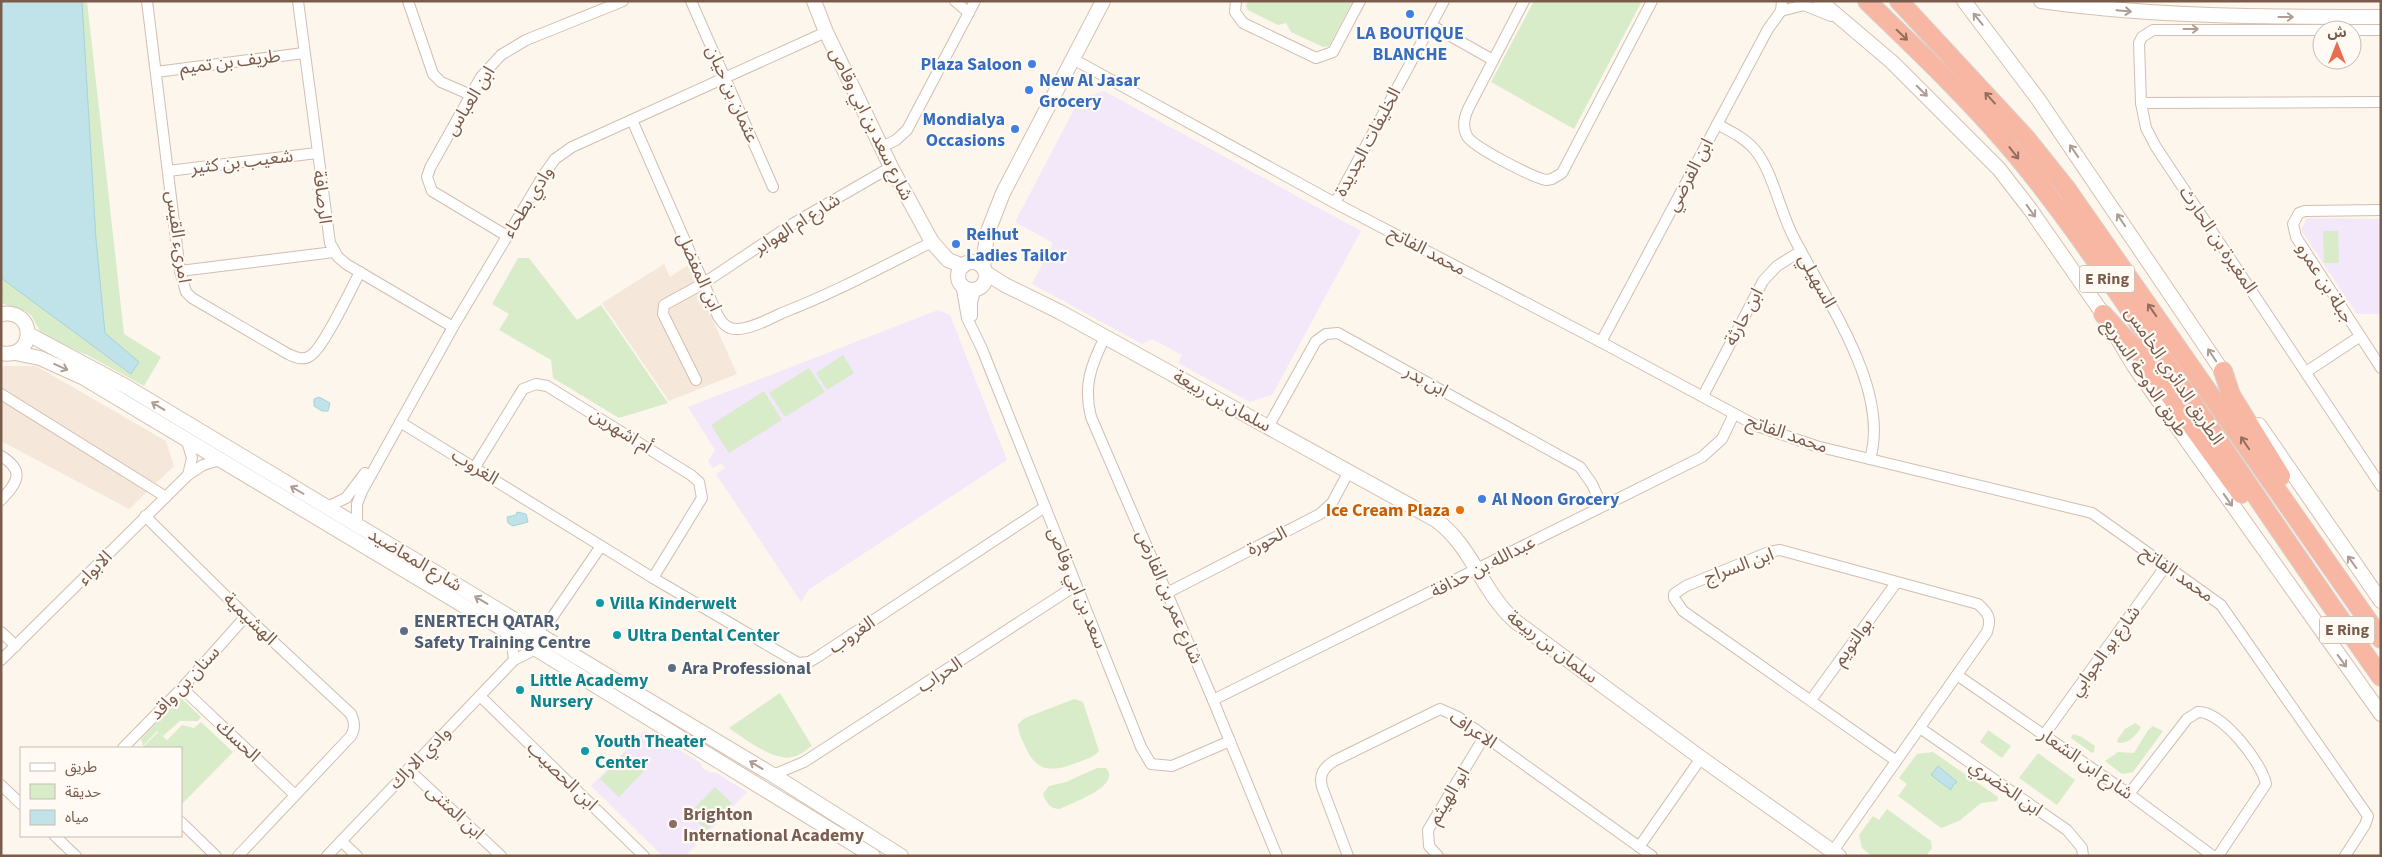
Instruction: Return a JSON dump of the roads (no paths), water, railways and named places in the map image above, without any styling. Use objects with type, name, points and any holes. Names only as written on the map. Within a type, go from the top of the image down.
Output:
[{"type":"highway","name":"الطريق الدائري الخامس","points":[[1867,1],[2006,142],[2052,202],[2127,306],[2314,583],[2381,677]]},
{"type":"highway","name":"الطريق الدائري الخامس","points":[[1899,1],[2026,138],[2066,188],[2381,639]]},
{"type":"highway","points":[[2102,314],[2142,357],[2290,562],[2314,583]]},
{"type":"highway","points":[[2223,372],[2231,395],[2322,541],[2332,570]]},
{"type":"street","name":"امرىء القيس","points":[[146,1],[180,270],[186,292],[192,298],[288,354],[304,358],[310,357],[320,346],[360,272]]},
{"type":"street","points":[[408,1],[433,74],[441,82],[471,95]]},
{"type":"street","name":"ابن العباس","points":[[507,236],[439,197],[429,186],[427,177],[430,168],[471,95],[490,66],[512,47],[623,1]]},
{"type":"street","name":"عثمان بن حيان","points":[[691,1],[773,187]]},
{"type":"street","name":"شارع سعد بن ابي وقاص","points":[[814,1],[826,32],[891,167],[933,243],[938,257],[960,284]]},
{"type":"street","points":[[955,1],[969,12]]},
{"type":"street","points":[[882,147],[896,140],[907,130],[975,1]]},
{"type":"street","points":[[974,331],[967,318],[959,272],[987,234],[1003,193],[1103,1]]},
{"type":"street","points":[[1236,1],[1235,12],[1244,23],[1316,58],[1322,58],[1333,52],[1360,1]]},
{"type":"street","name":"الخليفات الجديدة","points":[[1335,203],[1444,1]]},
{"type":"street","points":[[1524,1],[1463,123],[1468,138],[1473,143],[1540,179],[1552,179],[1562,173],[1652,1]]},
{"type":"street","name":"طريق الدوحة السريع","points":[[1820,1],[1852,26],[1892,62],[1994,164],[2030,208],[2102,314],[2134,366],[2381,714]]},
{"type":"street","points":[[1964,1],[2038,99],[2381,601]]},
{"type":"street","points":[[2041,1],[2109,10],[2186,15],[2381,17]]},
{"type":"street","name":"الرصافة","points":[[299,2],[327,233],[334,252]]},
{"type":"street","name":"ابن الفرضي","points":[[1601,342],[1781,6],[1804,4],[1852,26]]},
{"type":"street","points":[[1431,25],[1493,60]]},
{"type":"street","name":"المغيرة بن الحارث","points":[[2381,30],[2153,30],[2147,32],[2139,43],[2141,103],[2146,128],[2156,148],[2381,486]]},
{"type":"street","name":"وادي بطحاء","points":[[357,525],[356,511],[359,497],[453,327],[555,159],[572,147],[826,32]]},
{"type":"street","name":"طريف بن تميم","points":[[156,72],[304,53]]},
{"type":"street","name":"محمد الفاتح","points":[[1073,59],[1335,203],[1757,426],[1790,438],[1870,459],[2092,513],[2165,567],[2221,605],[2368,816],[2365,826],[2345,856]]},
{"type":"street","points":[[2141,103],[2381,102]]},
{"type":"street","name":"ابن المفضل","points":[[632,120],[723,324],[729,328],[738,329],[839,289],[933,243]]},
{"type":"street","name":"السهيلي","points":[[1717,124],[1748,142],[1758,154],[1801,251],[1847,337],[1871,403],[1875,431],[1870,459]]},
{"type":"street","name":"شعيب بن كثير","points":[[168,171],[316,153]]},
{"type":"street","name":"شارع ام الهوابر","points":[[696,380],[662,309],[666,303],[704,283],[794,223],[891,167]]},
{"type":"street","name":"جبلة بن عمرو","points":[[2381,210],[2305,211],[2300,214],[2293,224],[2296,237],[2381,368]]},
{"type":"street","points":[[974,331],[971,308],[979,288],[986,280],[984,270],[987,234]]},
{"type":"street","name":"شارع سعد بن ابي وقاص","points":[[933,243],[948,260],[965,264]]},
{"type":"street","name":"ابن حارثة","points":[[1703,396],[1763,281],[1777,266],[1801,251]]},
{"type":"street","points":[[180,270],[334,252],[346,264],[453,327]]},
{"type":"street","points":[[965,264],[976,263],[984,270]]},
{"type":"street","name":"سلمان بن ربيعة","points":[[984,270],[1015,290],[1268,426],[1445,526],[1455,535],[1499,606],[1515,621],[1701,758],[1836,853]]},
{"type":"street","points":[[960,284],[967,289],[979,288]]},
{"type":"street","name":"سلمان بن ربيعة","points":[[979,288],[1015,290]]},
{"type":"street","points":[[1,314],[8,313],[20,317],[27,328],[28,334],[23,347],[6,354]]},
{"type":"street","name":"سعد بن ابي وقاص","points":[[974,331],[1075,586],[1141,747],[1151,764],[1172,766],[1230,741]]},
{"type":"street","name":"شارع المعاضيد","points":[[28,334],[119,382],[773,775],[901,856]]},
{"type":"street","name":"ابن بدر","points":[[1268,426],[1316,342],[1326,334],[1338,334],[1580,467],[1592,484],[1602,506]]},
{"type":"street","points":[[2306,372],[2359,336]]},
{"type":"street","name":"شارع عمر بن الفارض","points":[[1105,337],[1088,376],[1088,404],[1091,417],[1213,700],[1277,856]]},
{"type":"street","name":"شارع المعاضيد","points":[[6,354],[40,358],[67,370],[536,649],[874,856]]},
{"type":"street","name":"أم اشهرين","points":[[475,467],[523,389],[540,384],[547,386],[691,475],[699,482],[702,498],[653,578]]},
{"type":"street","points":[[1,394],[166,497]]},
{"type":"street","name":"عبدالله بن حذافة","points":[[1213,700],[1478,570],[1702,457],[1722,440],[1734,414]]},
{"type":"street","name":"وادي بطحاء","points":[[327,508],[340,502],[351,493],[387,437],[399,424]]},
{"type":"street","name":"الغروب","points":[[399,424],[475,467],[653,578],[793,661],[809,662],[1045,507]]},
{"type":"street","points":[[188,442],[192,458],[188,475]]},
{"type":"street","points":[[1,456],[15,468],[17,476],[15,484],[1,500]]},
{"type":"street","name":"الابواء","points":[[1,660],[188,475],[203,466],[220,460]]},
{"type":"street","name":"الحورة","points":[[1167,593],[1320,514],[1332,503],[1349,471]]},
{"type":"street","name":"الهشيمية","points":[[146,516],[246,616],[351,714],[355,722],[355,729],[351,736],[294,794]]},
{"type":"street","points":[[530,630],[538,629],[551,619],[601,546]]},
{"type":"street","name":"ابن السراج","points":[[1836,853],[1895,760],[1920,728],[1987,632],[1990,622],[1989,615],[1978,604],[1780,550],[1768,552],[1686,586],[1674,594],[1674,598],[1683,611],[1895,760]]},
{"type":"street","name":"شارع بو الجوابي","points":[[2044,736],[2165,567]]},
{"type":"street","name":"بوالتويم","points":[[1811,700],[1896,583]]},
{"type":"street","name":"الحراب","points":[[773,775],[804,762],[1075,586]]},
{"type":"street","name":"سنان بن واقد","points":[[125,747],[182,688],[246,616]]},
{"type":"street","points":[[551,619],[551,638],[554,644]]},
{"type":"street","points":[[1,632],[16,646]]},
{"type":"street","points":[[511,635],[514,660]]},
{"type":"street","name":"وادي الاراك","points":[[327,856],[514,660],[536,649]]},
{"type":"street","name":"شارع ابن الشعار","points":[[1957,675],[2129,794],[2213,856]]},
{"type":"street","name":"الحسك","points":[[182,688],[294,794]]},
{"type":"street","name":"ابن الحصيب","points":[[480,696],[644,856]]},
{"type":"street","name":"الاعراف","points":[[1348,856],[1322,787],[1321,777],[1328,765],[1440,709],[1451,712],[1652,856]]},
{"type":"street","points":[[2129,794],[2187,719],[2198,712],[2208,714],[2234,732],[2262,774],[2266,784],[2218,856]]},
{"type":"street","name":"ابن الخضري","points":[[1920,728],[2067,830],[2082,848],[2083,856]]},
{"type":"street","name":"ابو الهيثم","points":[[1438,856],[1429,846],[1428,830],[1484,737]]},
{"type":"street","points":[[1639,847],[1701,758]]},
{"type":"street","points":[[799,792],[795,778],[804,762]]},
{"type":"street","name":"ابن المثنى","points":[[408,769],[502,856]]},
{"type":"street","points":[[1,785],[20,803]]},
{"type":"street","points":[[238,856],[294,794]]},
{"type":"street","points":[[182,823],[216,856]]},
{"type":"street","points":[[56,837],[76,856]]},
{"type":"street","points":[[341,841],[357,856]]},
{"type":"water","points":[[1,1],[82,1],[96,239],[105,333],[139,362],[131,374],[1,278]]},
{"type":"water","points":[[319,397],[330,403],[328,411],[322,411],[314,406],[314,399]]},
{"type":"water","points":[[517,512],[526,514],[528,522],[513,526],[508,523],[507,517],[516,515]]},
{"type":"water","points":[[1938,766],[1957,782],[1951,790],[1931,775]]},
{"type":"place","name":"LA BOUTIQUE BLANCHE","points":[[1410,14]]},
{"type":"place","name":"Plaza Saloon","points":[[1032,64]]},
{"type":"place","name":"New Al Jasar Grocery","points":[[1029,90]]},
{"type":"place","name":"Mondialya Occasions","points":[[1015,129]]},
{"type":"place","name":"Reihut Ladies Tailor","points":[[956,244]]},
{"type":"place","name":"Al Noon Grocery","points":[[1482,499]]},
{"type":"place","name":"Ice Cream Plaza","points":[[1460,510]]},
{"type":"place","name":"Villa Kinderwelt","points":[[600,603]]},
{"type":"place","name":"ENERTECH QATAR, Safety Training Centre","points":[[404,631]]},
{"type":"place","name":"Ultra Dental Center","points":[[617,635]]},
{"type":"place","name":"Ara Professional","points":[[672,668]]},
{"type":"place","name":"Little Academy Nursery","points":[[520,690]]},
{"type":"place","name":"Youth Theater Center","points":[[585,751]]},
{"type":"place","name":"Brighton International Academy","points":[[673,824]]}]
